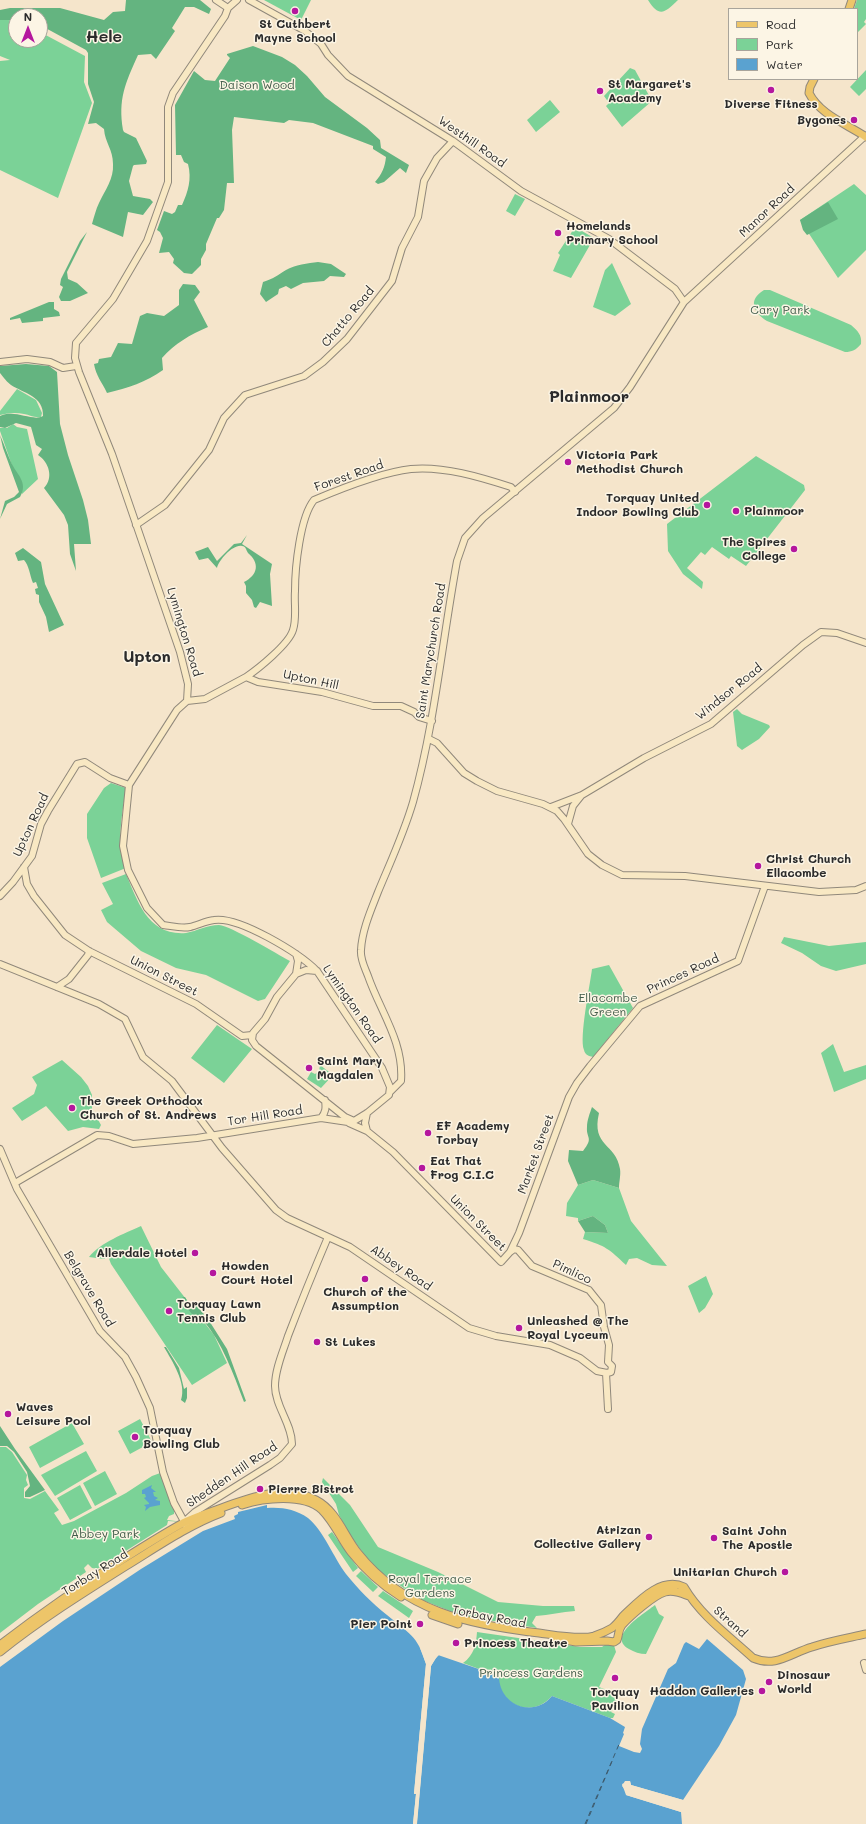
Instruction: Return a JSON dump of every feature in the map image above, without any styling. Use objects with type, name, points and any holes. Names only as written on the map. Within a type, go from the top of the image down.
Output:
[{"type":"main road","points":[[814,80],[809,93],[812,98],[826,112],[865,136]]},
{"type":"main road","name":"Torbay Road","points":[[0,1645],[41,1613],[90,1581],[186,1525],[242,1500],[261,1495],[292,1493],[310,1497],[326,1507],[333,1515],[355,1549],[369,1566],[397,1590],[430,1609],[474,1624],[519,1631],[574,1637],[593,1636],[612,1630]]},
{"type":"main road","name":"Torbay Road","points":[[0,1652],[63,1605],[186,1525],[246,1504],[279,1499],[298,1499],[319,1507],[350,1552],[364,1568],[394,1593],[416,1607],[445,1620],[465,1626],[521,1636],[555,1638],[576,1642],[607,1641]]},
{"type":"main road","name":"Strand","points":[[612,1630],[622,1626],[660,1591],[673,1591],[690,1596],[707,1617],[753,1658],[760,1661],[781,1660],[809,1647],[866,1634]]},
{"type":"main road","points":[[612,1630],[619,1636],[615,1641],[607,1641],[604,1634],[612,1630]]},
{"type":"street","points":[[216,0],[228,8],[237,0]]},
{"type":"street","name":"Westhill Road","points":[[249,0],[305,31],[320,44],[328,55],[348,76],[452,141],[521,191],[609,239],[675,289],[684,302]]},
{"type":"street","name":"Lymington Road","points":[[228,8],[226,16],[190,66],[173,93],[170,101],[168,119],[168,182],[146,241],[113,299],[76,343],[76,366],[112,454],[184,665],[188,684],[187,701],[177,710],[128,785],[123,846],[130,874],[147,908],[163,925],[189,927],[214,920],[230,922],[271,938],[307,961],[317,971],[382,1068],[388,1080],[390,1092]]},
{"type":"street","name":"Manor Road","points":[[684,302],[865,136]]},
{"type":"street","name":"Chatto Road","points":[[136,525],[165,505],[209,450],[224,418],[245,394],[304,376],[323,362],[347,339],[392,280],[402,248],[418,217],[424,181],[437,158],[452,141]]},
{"type":"street","name":"Saint Marychurch Road","points":[[402,1074],[402,1061],[397,1043],[370,983],[361,951],[365,927],[412,805],[429,739],[446,619],[458,556],[470,532],[483,518],[614,408],[630,387],[684,302]]},
{"type":"street","points":[[0,362],[26,359],[50,362],[63,368],[76,366]]},
{"type":"street","name":"Forest Road","points":[[246,677],[265,664],[293,632],[295,619],[295,576],[299,550],[307,511],[314,500],[396,472],[413,469],[450,471],[511,487],[515,492]]},
{"type":"street","name":"Windsor Road","points":[[551,807],[582,795],[644,758],[711,724],[803,645],[821,632],[837,633],[866,643]]},
{"type":"street","points":[[187,701],[198,701],[205,699],[246,677]]},
{"type":"street","name":"Upton Hill","points":[[246,677],[258,682],[322,692],[373,706],[400,706],[410,710],[418,717],[432,721]]},
{"type":"street","points":[[429,739],[437,743],[464,773],[477,781],[497,791],[551,807],[559,813],[568,824],[588,854],[602,865],[622,875],[685,876],[819,892],[856,890],[866,886]]},
{"type":"street","name":"Upton Road","points":[[0,896],[24,867],[35,848],[41,824],[80,762],[85,762],[110,778],[128,785]]},
{"type":"street","name":"Windsor Road","points":[[568,824],[573,806],[582,795]]},
{"type":"street","points":[[24,867],[27,884]]},
{"type":"street","points":[[13,882],[20,880],[27,884]]},
{"type":"street","name":"Union Street","points":[[27,884],[38,903],[65,935],[89,951],[196,1004],[242,1036],[252,1037]]},
{"type":"street","name":"Princes Road","points":[[577,1083],[640,1006],[738,961],[765,886]]},
{"type":"street","points":[[57,987],[68,979],[88,955],[89,951]]},
{"type":"street","points":[[296,954],[298,961],[296,974]]},
{"type":"street","points":[[0,964],[99,1004],[125,1018],[143,1057],[172,1081],[212,1136]]},
{"type":"street","points":[[317,971],[306,970],[296,974],[277,997],[265,1020],[252,1037],[256,1046],[352,1121],[367,1113],[390,1092],[401,1081],[402,1074]]},
{"type":"street","points":[[388,1080],[396,1080],[402,1074]]},
{"type":"street","name":"Market Street","points":[[501,1262],[510,1252],[519,1233],[558,1124],[577,1083]]},
{"type":"street","points":[[321,1118],[325,1114],[325,1100]]},
{"type":"street","points":[[367,1113],[365,1123],[367,1130]]},
{"type":"street","name":"Tor Hill Road","points":[[14,1183],[94,1136],[103,1134],[133,1144],[212,1136],[321,1118],[352,1121]]},
{"type":"street","name":"Union Street","points":[[352,1121],[367,1130],[393,1152],[501,1262]]},
{"type":"street","name":"Abbey Road","points":[[212,1136],[268,1203],[287,1218],[350,1247],[470,1328],[496,1336],[550,1345],[580,1358],[596,1370],[606,1373]]},
{"type":"street","name":"Belgrave Road","points":[[0,1149],[14,1183],[100,1331],[125,1358],[136,1377],[150,1408],[163,1472],[174,1503],[186,1525]]},
{"type":"street","name":"Market Street","points":[[518,1250],[519,1233]]},
{"type":"street","name":"Shedden Hill Road","points":[[186,1525],[195,1512],[280,1458],[292,1444],[290,1433],[275,1394],[275,1384],[279,1361],[307,1284],[328,1237]]},
{"type":"street","points":[[510,1252],[514,1249],[518,1250]]},
{"type":"street","name":"Pimlico","points":[[518,1250],[532,1266],[589,1290],[601,1305],[604,1327],[609,1344],[608,1362],[612,1366],[610,1372],[606,1373]]},
{"type":"street","points":[[606,1373],[608,1409]]},
{"type":"street","points":[[864,1663],[866,1670]]},
{"type":"green space","points":[[126,0],[200,0],[211,9],[209,14],[194,7],[185,7],[172,28],[175,31],[156,59],[151,54],[138,55],[129,75],[121,109],[123,130],[136,138],[147,161],[146,164],[133,166],[129,181],[133,196],[150,199],[153,202],[143,215],[128,212],[123,237],[92,224],[98,205],[111,180],[113,169],[112,154],[104,129],[96,123],[88,124],[94,102],[88,84],[88,53],[86,50],[48,29],[48,8],[60,8],[104,20],[113,12],[125,11]]},
{"type":"green space","name":"St Cuthbert Mayne School","points":[[264,0],[311,0],[301,20]]},
{"type":"green space","points":[[648,0],[678,0],[670,8],[663,12],[659,12]]},
{"type":"green space","points":[[857,0],[866,0],[866,19],[864,22],[866,24],[858,32],[858,8],[854,8]]},
{"type":"green space","points":[[8,8],[8,20],[0,20],[0,10]]},
{"type":"green space","points":[[0,20],[8,20],[8,48],[48,48],[48,36],[85,56],[84,82],[92,103],[58,198],[0,170],[0,61],[10,60],[0,56]]},
{"type":"green space","name":"Daison Wood","points":[[253,46],[282,57],[295,65],[307,76],[325,97],[367,128],[380,140],[381,148],[409,165],[406,173],[400,168],[384,182],[378,184],[375,182],[383,170],[386,157],[373,149],[373,146],[313,123],[289,120],[284,123],[234,117],[232,130],[234,183],[227,183],[224,210],[219,218],[217,218],[206,244],[206,250],[201,259],[201,265],[192,274],[184,273],[173,263],[174,259],[169,252],[159,253],[163,238],[157,230],[164,211],[172,214],[175,212],[178,205],[182,205],[189,185],[190,175],[188,164],[184,162],[181,155],[176,155],[175,105],[194,71],[205,80],[215,81],[230,58],[227,54]]},
{"type":"green space","points":[[630,68],[635,70],[652,101],[622,127],[606,106],[609,103],[604,96]]},
{"type":"green space","points":[[866,70],[866,89],[859,96],[850,87]]},
{"type":"green space","points":[[550,100],[560,112],[536,132],[527,120]]},
{"type":"green space","points":[[854,184],[866,195],[866,250],[838,278],[800,220]]},
{"type":"green space","points":[[515,194],[525,199],[515,216],[506,211]]},
{"type":"green space","points":[[828,202],[838,219],[807,235],[803,230],[800,220]]},
{"type":"green space","points":[[575,227],[594,238],[571,278],[553,271],[560,255],[558,253]]},
{"type":"green space","points":[[87,232],[67,272],[68,279],[77,283],[88,293],[70,301],[61,301],[59,297],[63,287],[60,285],[61,279],[80,241]]},
{"type":"green space","points":[[318,262],[331,264],[346,274],[344,277],[330,276],[324,281],[303,283],[291,289],[286,286],[279,289],[278,294],[266,302],[260,294],[263,282],[293,267]]},
{"type":"green space","points":[[612,263],[631,304],[615,316],[593,307],[605,270]]},
{"type":"green space","points":[[183,284],[195,285],[200,292],[194,300],[208,327],[183,340],[172,348],[162,358],[163,370],[157,374],[136,384],[107,393],[98,376],[94,364],[98,363],[99,359],[111,357],[118,343],[132,344],[140,316],[147,313],[164,316],[179,305],[179,290]]},
{"type":"green space","name":"Cary Park","points":[[764,290],[770,290],[851,325],[859,333],[861,344],[850,352],[845,352],[767,321],[762,318],[754,306],[755,298]]},
{"type":"green space","points":[[49,302],[54,302],[54,309],[59,312],[60,316],[43,318],[43,321],[22,323],[20,318],[10,320],[10,318]]},
{"type":"green space","points":[[26,364],[49,366],[57,372],[60,424],[68,455],[83,500],[88,520],[91,544],[74,544],[76,571],[70,554],[68,525],[64,515],[44,488],[49,480],[49,470],[45,462],[38,455],[42,449],[36,445],[31,427],[16,423],[5,428],[0,427],[0,416],[6,414],[34,418],[43,416],[40,404],[32,396],[11,385],[0,373],[0,366]]},
{"type":"green space","points":[[17,389],[36,400],[42,413],[41,417],[18,413],[0,415],[0,411]]},
{"type":"green space","points":[[13,424],[17,427],[27,429],[38,479],[22,494],[0,431],[0,428],[7,428]]},
{"type":"green space","points":[[0,435],[11,462],[21,478],[23,487],[20,497],[7,504],[0,519],[5,501],[14,497],[19,492],[3,448]]},
{"type":"green space","name":"Plainmoor","points":[[756,456],[804,485],[805,490],[746,566],[731,556],[729,559],[712,547],[705,555],[701,552],[687,568],[703,582],[702,589],[683,574],[668,551],[667,524]]},
{"type":"green space","points":[[247,535],[242,544],[272,564],[270,574],[272,606],[260,602],[256,608],[254,607],[252,600],[246,593],[246,586],[244,582],[255,572],[256,565],[246,548],[242,546],[235,547],[223,557],[217,568],[208,558],[199,560],[195,552],[208,547],[217,561],[234,544],[241,543]]},
{"type":"green space","points":[[23,548],[41,562],[45,584],[64,625],[49,632],[46,617],[39,602],[39,595],[36,594],[35,589],[38,588],[36,582],[33,583],[26,562],[24,560],[18,561],[15,553]]},
{"type":"green space","points":[[737,709],[742,714],[769,725],[770,727],[759,739],[742,750],[737,746],[733,712]]},
{"type":"green space","points":[[111,783],[126,788],[121,828],[121,847],[126,868],[101,878],[87,838],[87,814],[104,788]]},
{"type":"green space","points":[[126,874],[140,906],[153,923],[162,929],[186,933],[219,925],[243,935],[290,961],[265,999],[258,1001],[206,975],[176,968],[141,951],[107,922],[101,910],[113,904],[102,883]]},
{"type":"green space","points":[[784,937],[829,946],[866,942],[866,964],[836,971],[821,966],[802,953],[781,943]]},
{"type":"green space","name":"Ellacombe Green","points":[[609,965],[633,1008],[593,1057],[585,1053],[583,1044],[584,1023],[592,969]]},
{"type":"green space","points":[[217,1025],[252,1049],[224,1083],[191,1058]]},
{"type":"green space","points":[[833,1044],[844,1072],[866,1065],[866,1079],[834,1092],[821,1053]]},
{"type":"green space","points":[[62,1060],[81,1077],[88,1086],[92,1095],[92,1109],[101,1125],[99,1129],[83,1127],[68,1131],[46,1106],[22,1121],[12,1108],[34,1094],[37,1085],[32,1077]]},
{"type":"green space","points":[[320,1065],[333,1075],[321,1088],[307,1079],[311,1072],[315,1074],[319,1071]]},
{"type":"green space","points":[[592,1107],[599,1113],[597,1124],[601,1139],[618,1161],[620,1169],[619,1188],[593,1180],[578,1185],[568,1161],[569,1150],[583,1151],[588,1143],[589,1138],[587,1124]]},
{"type":"green space","points":[[593,1180],[619,1188],[631,1221],[667,1266],[652,1265],[637,1258],[629,1259],[626,1265],[607,1249],[583,1239],[585,1232],[608,1233],[605,1225],[593,1216],[578,1221],[578,1218],[566,1216],[567,1203],[578,1185]]},
{"type":"green space","points":[[593,1216],[605,1225],[608,1233],[585,1232],[578,1221]]},
{"type":"green space","name":"Torquay Lawn Tennis Club","points":[[141,1226],[161,1267],[214,1335],[227,1363],[192,1385],[111,1264],[108,1256],[104,1259],[89,1257],[106,1243]]},
{"type":"green space","points":[[706,1276],[713,1294],[705,1308],[699,1313],[688,1286]]},
{"type":"green space","points":[[182,1297],[185,1297],[188,1302],[197,1306],[204,1314],[202,1318],[195,1318],[188,1309],[191,1306]]},
{"type":"green space","points":[[208,1319],[227,1349],[246,1401],[244,1402],[227,1359],[210,1329],[203,1320]]},
{"type":"green space","points":[[164,1347],[166,1347],[179,1368],[184,1389],[187,1387],[187,1398],[185,1403],[181,1400],[182,1387],[178,1372]]},
{"type":"green space","name":"Torquay Bowling Club","points":[[140,1419],[152,1442],[130,1454],[118,1431]]},
{"type":"green space","points":[[72,1423],[84,1444],[40,1468],[29,1447]]},
{"type":"green space","points":[[0,1426],[45,1490],[30,1497],[25,1497],[25,1492],[30,1486],[27,1472],[14,1452],[7,1446],[0,1446]]},
{"type":"green space","name":"Abbey Park","points":[[0,1447],[6,1447],[12,1452],[27,1475],[26,1480],[28,1485],[24,1488],[24,1498],[30,1499],[45,1491],[59,1510],[54,1513],[62,1525],[74,1521],[126,1493],[152,1476],[163,1472],[174,1503],[174,1514],[169,1516],[167,1520],[184,1522],[168,1521],[167,1525],[97,1569],[92,1568],[88,1564],[84,1568],[86,1572],[38,1604],[0,1633]]},
{"type":"green space","points":[[86,1451],[97,1471],[55,1496],[41,1475]]},
{"type":"green space","points":[[105,1471],[117,1494],[95,1506],[83,1483]]},
{"type":"green space","name":"Royal Terrace Gardens","points":[[323,1478],[350,1505],[378,1547],[438,1572],[498,1602],[543,1606],[574,1606],[575,1611],[536,1616],[532,1623],[537,1628],[463,1616],[422,1600],[379,1571],[366,1557],[350,1535],[339,1515],[336,1504],[322,1482]]},
{"type":"green space","points":[[80,1485],[92,1508],[70,1520],[57,1498]]},
{"type":"green space","points":[[332,1532],[358,1568],[353,1572],[328,1535]]},
{"type":"green space","points":[[361,1571],[378,1587],[373,1592],[356,1576]]},
{"type":"green space","points":[[383,1591],[413,1611],[409,1618],[378,1596]]},
{"type":"green space","points":[[655,1605],[659,1614],[664,1617],[646,1654],[637,1653],[623,1644],[622,1638],[624,1631],[636,1619]]},
{"type":"green space","name":"Princess Gardens","points":[[477,1632],[580,1647],[602,1647],[609,1642],[613,1642],[616,1652],[599,1687],[619,1695],[611,1712],[615,1714],[613,1718],[552,1696],[544,1703],[535,1707],[526,1708],[510,1702],[504,1695],[498,1676],[463,1663],[470,1657],[474,1649]]},
{"type":"water","points":[[152,1485],[151,1488],[156,1492],[153,1492],[154,1496],[158,1498],[155,1500],[160,1501],[160,1505],[150,1507],[145,1511],[146,1507],[144,1505],[149,1503],[144,1498],[146,1497],[145,1494],[142,1494],[142,1490]]},
{"type":"water","points":[[267,1505],[267,1508],[288,1509],[298,1512],[308,1518],[319,1530],[351,1580],[376,1606],[416,1640],[423,1654],[426,1664],[414,1793],[416,1794],[413,1824],[0,1824],[0,1667],[63,1621],[141,1569],[203,1531],[235,1519],[234,1516],[238,1514],[238,1512]]},
{"type":"water","points":[[707,1639],[743,1670],[746,1679],[736,1715],[719,1746],[683,1800],[631,1785],[630,1781],[622,1784],[626,1795],[681,1812],[682,1824],[417,1824],[431,1666],[438,1655],[499,1676],[500,1686],[505,1695],[518,1706],[536,1707],[544,1703],[552,1696],[610,1718],[625,1727],[619,1746],[640,1753],[642,1749],[640,1744],[642,1729],[668,1669],[676,1663],[686,1642],[699,1649]]},
{"type":"pier","points":[[420,1648],[423,1649],[428,1664],[416,1792],[418,1793],[429,1665],[436,1654],[439,1655],[431,1666],[417,1824],[413,1824],[416,1794],[414,1794],[426,1664]]},
{"type":"pier","points":[[625,1781],[630,1781],[631,1785],[683,1800],[683,1802],[630,1787],[629,1783],[626,1783],[624,1786],[628,1790],[628,1793],[681,1810],[681,1812],[626,1795],[626,1791],[622,1786]]},
{"type":"ferry route","points":[[585,1824],[620,1742]]},
{"type":"ferry route","points":[[586,1824],[613,1759]]},
{"type":"place","name":"St Cuthbert Mayne School","points":[[295,11]]},
{"type":"place","name":"Diverse Fitness","points":[[771,90]]},
{"type":"place","name":"St Margaret's Academy","points":[[600,91]]},
{"type":"place","name":"Bygones","points":[[854,120]]},
{"type":"place","name":"Homelands Primary School","points":[[558,233]]},
{"type":"place","name":"Victoria Park Methodist Church","points":[[568,462]]},
{"type":"place","name":"Torquay United Indoor Bowling Club","points":[[707,505]]},
{"type":"place","name":"Plainmoor","points":[[736,511]]},
{"type":"place","name":"The Spires College","points":[[794,549]]},
{"type":"place","name":"Christ Church Ellacombe","points":[[758,866]]},
{"type":"place","name":"Saint Mary Magdalen","points":[[309,1068]]},
{"type":"place","name":"The Greek Orthodox Church of St. Andrews","points":[[72,1108]]},
{"type":"place","name":"EF Academy Torbay","points":[[428,1133]]},
{"type":"place","name":"Eat That Frog C.I.C","points":[[422,1168]]},
{"type":"place","name":"Allerdale Hotel","points":[[195,1253]]},
{"type":"place","name":"Howden Court Hotel","points":[[213,1273]]},
{"type":"place","name":"Church of the Assumption","points":[[365,1279]]},
{"type":"place","name":"Torquay Lawn Tennis Club","points":[[169,1311]]},
{"type":"place","name":"Unleashed @ The Royal Lyceum","points":[[519,1328]]},
{"type":"place","name":"St Lukes","points":[[317,1342]]},
{"type":"place","name":"Waves Leisure Pool","points":[[8,1414]]},
{"type":"place","name":"Torquay Bowling Club","points":[[135,1437]]},
{"type":"place","name":"Pierre Bistrot","points":[[260,1489]]},
{"type":"place","name":"Atrizan Collective Gallery","points":[[649,1537]]},
{"type":"place","name":"Saint John The Apostle","points":[[714,1538]]},
{"type":"place","name":"Unitarian Church","points":[[785,1572]]},
{"type":"place","name":"Pier Point","points":[[420,1624]]},
{"type":"place","name":"Princess Theatre","points":[[456,1643]]},
{"type":"place","name":"Torquay Pavilion","points":[[615,1678]]},
{"type":"place","name":"Dinosaur World","points":[[769,1682]]},
{"type":"place","name":"Haddon Galleries","points":[[762,1691]]},
{"type":"district","name":"Hele","points":[[104,37]]},
{"type":"district","name":"Plainmoor","points":[[589,397]]},
{"type":"district","name":"Upton","points":[[147,657]]}]
